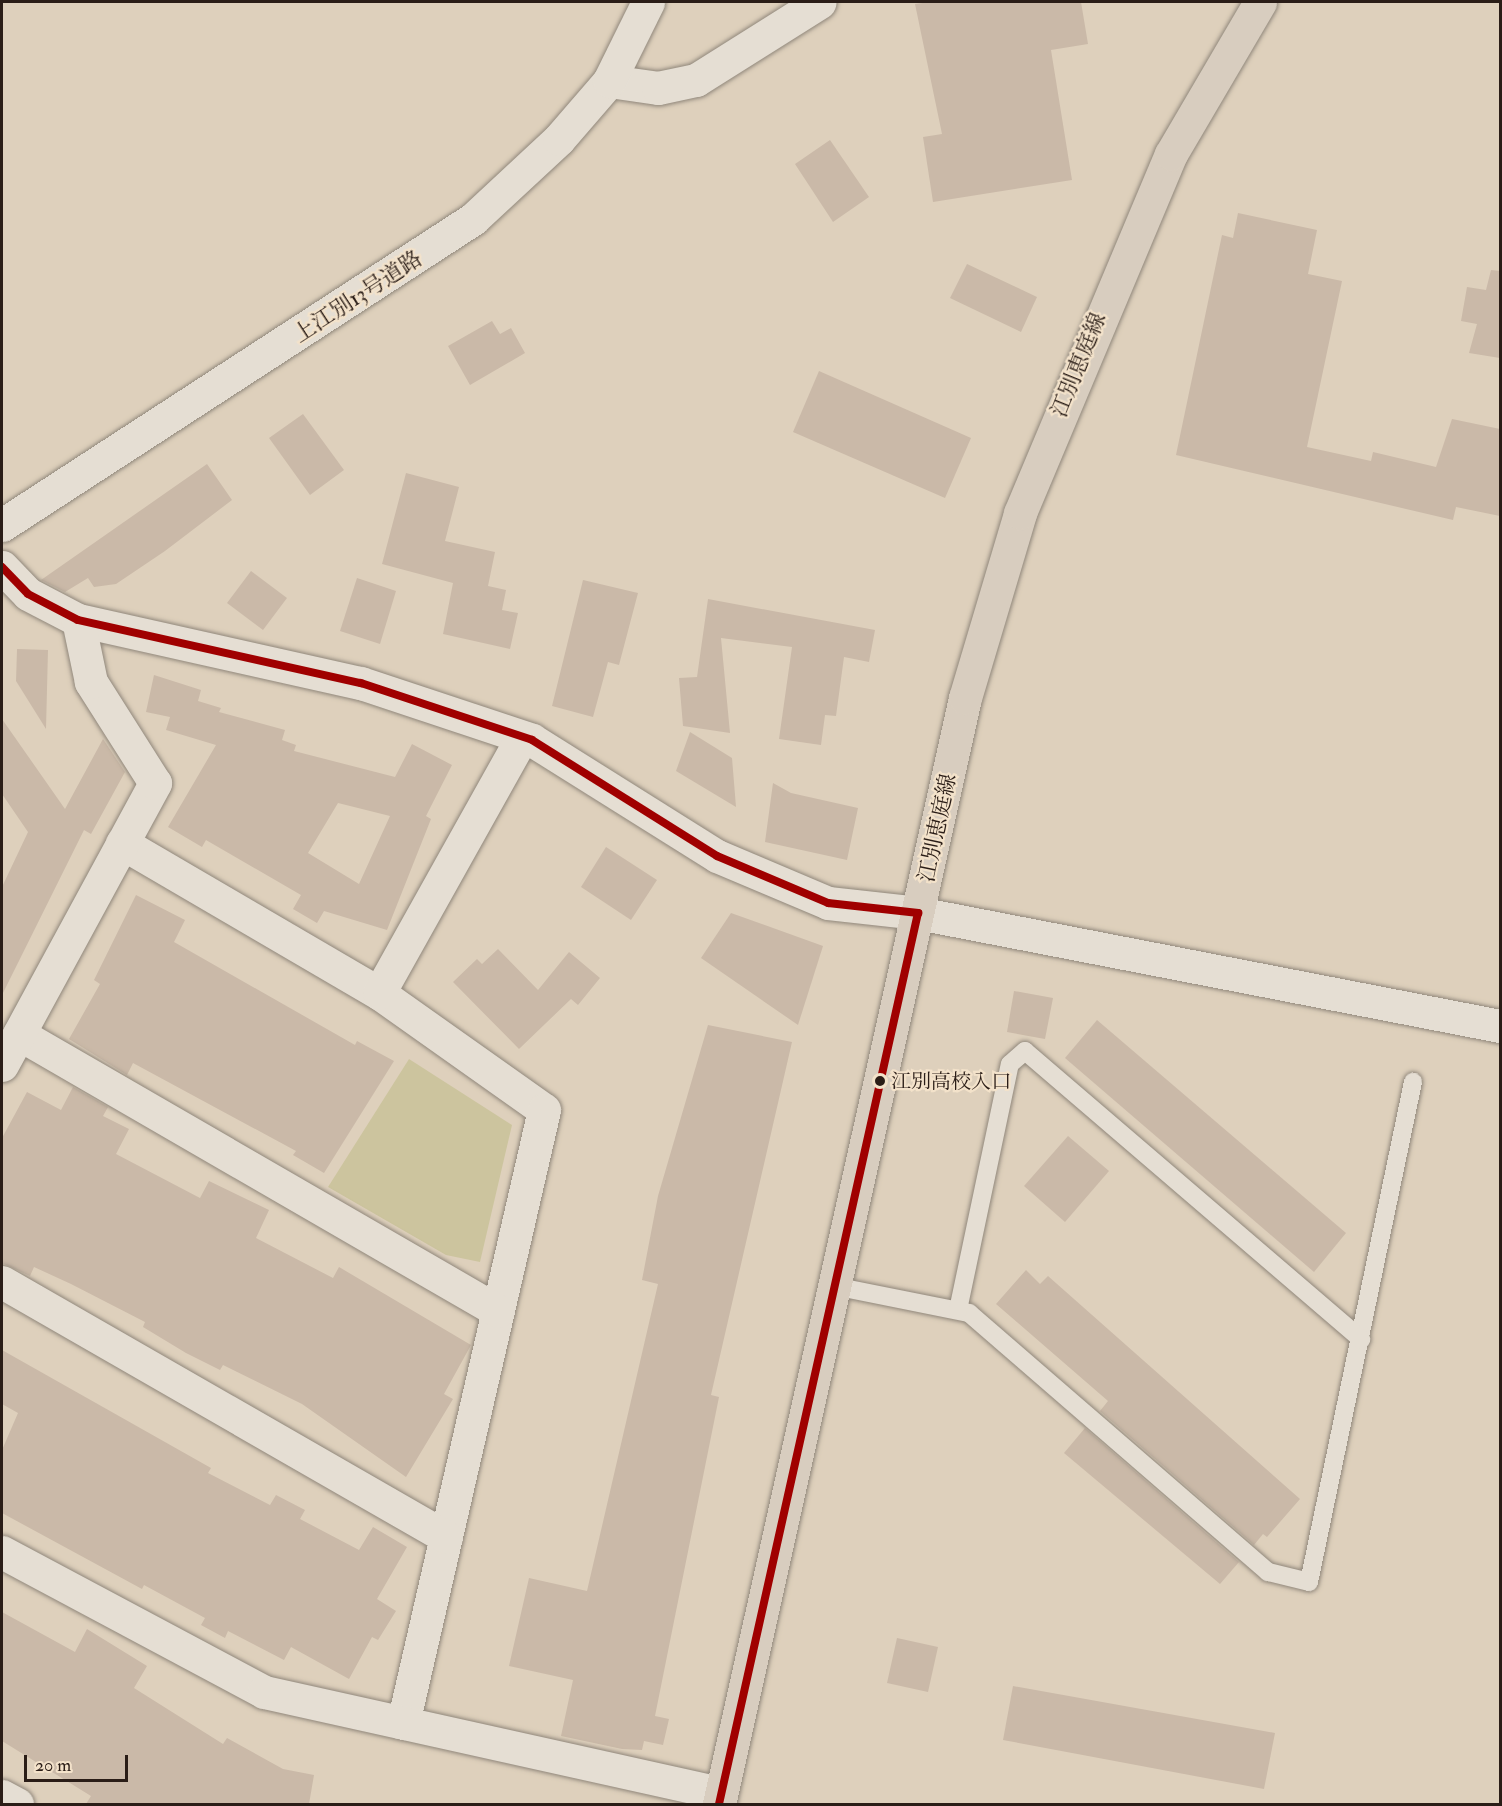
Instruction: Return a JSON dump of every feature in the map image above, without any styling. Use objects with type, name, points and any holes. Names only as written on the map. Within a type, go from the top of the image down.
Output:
[{"type":"main road","name":"江別恵庭線","points":[[720,1799],[965,698],[1020,513],[1171,154],[1260,2]]},
{"type":"street","name":"上江別13号道路","points":[[2,525],[473,219],[553,146],[609,81],[648,2]]},
{"type":"street","points":[[609,81],[658,88],[696,80],[820,2]]},
{"type":"street","points":[[2,567],[28,594],[78,620],[361,683],[522,737],[717,856],[828,903],[918,913],[1500,1026]]},
{"type":"street","points":[[2,1065],[155,783],[91,682],[78,620]]},
{"type":"street","points":[[379,993],[522,737]]},
{"type":"street","points":[[123,843],[379,993],[544,1110],[403,1723]]},
{"type":"street","points":[[19,1034],[498,1311]]},
{"type":"street","points":[[2,1282],[446,1537]]},
{"type":"street","points":[[2,1552],[264,1692],[720,1799]]},
{"type":"street","points":[[2,1796],[17,1804]]},
{"type":"lane","points":[[958,1310],[1010,1064],[1025,1051],[1361,1338]]},
{"type":"lane","points":[[834,1286],[969,1313],[1268,1572],[1309,1582],[1413,1082]]},
{"type":"shaded area","points":[[409,1059],[512,1125],[480,1262],[446,1255],[328,1187]]},
{"type":"building","points":[[930,2],[1081,2],[1088,44],[1051,50],[1072,180],[933,202],[923,137],[942,134],[915,4]]},
{"type":"building","points":[[830,140],[869,197],[833,222],[795,164]]},
{"type":"building","points":[[1238,213],[1317,230],[1308,274],[1342,281],[1307,447],[1371,461],[1373,452],[1436,467],[1452,419],[1500,429],[1500,516],[1456,507],[1453,520],[1176,455],[1222,235],[1233,238]]},
{"type":"building","points":[[967,264],[1037,297],[1021,332],[950,298]]},
{"type":"building","points":[[1491,270],[1500,271],[1500,358],[1469,353],[1477,324],[1461,321],[1467,287],[1486,290]]},
{"type":"building","points":[[492,321],[500,334],[511,328],[525,353],[470,385],[448,346]]},
{"type":"building","points":[[819,371],[971,438],[945,498],[793,432]]},
{"type":"building","points":[[303,414],[344,470],[310,495],[269,438]]},
{"type":"building","points":[[207,464],[232,500],[165,551],[116,584],[94,587],[88,578],[65,592],[41,580]]},
{"type":"building","points":[[406,473],[459,487],[445,541],[495,552],[488,586],[506,590],[502,610],[518,613],[510,649],[443,634],[453,583],[382,564]]},
{"type":"building","points":[[251,571],[287,598],[263,630],[227,603]]},
{"type":"building","points":[[357,578],[396,591],[380,644],[340,631]]},
{"type":"building","points":[[583,580],[638,593],[619,665],[608,662],[593,717],[552,706]]},
{"type":"building","points":[[708,599],[875,630],[869,662],[844,657],[836,716],[825,715],[821,745],[779,739],[792,647],[721,638],[730,733],[683,726],[679,678],[697,677]]},
{"type":"building","points":[[17,649],[48,650],[46,729],[16,681]]},
{"type":"building","points":[[154,675],[201,690],[198,701],[221,708],[219,712],[285,730],[282,740],[296,745],[294,751],[395,777],[412,744],[452,765],[426,816],[431,819],[387,930],[324,911],[317,923],[293,909],[301,895],[206,840],[202,847],[168,827],[216,745],[166,730],[170,717],[146,712]],"holes":[[[338,803],[390,816],[359,884],[308,853]]]},
{"type":"building","points":[[2,719],[65,809],[103,739],[125,772],[91,834],[84,830],[2,995],[2,887],[28,832],[2,794]]},
{"type":"building","points":[[690,732],[732,758],[736,807],[676,771]]},
{"type":"building","points":[[773,783],[791,793],[858,808],[847,860],[765,842]]},
{"type":"building","points":[[606,847],[657,880],[631,920],[581,887]]},
{"type":"building","points":[[136,895],[185,920],[174,942],[355,1045],[357,1041],[394,1061],[324,1173],[293,1155],[296,1151],[133,1063],[127,1075],[69,1039],[100,984],[94,980]]},
{"type":"building","points":[[731,913],[823,946],[798,1025],[701,958]]},
{"type":"building","points":[[498,949],[538,990],[569,952],[600,978],[578,1005],[571,999],[519,1049],[453,982],[477,959],[482,964]]},
{"type":"building","points":[[1014,991],[1053,998],[1045,1039],[1007,1032]]},
{"type":"building","points":[[1097,1020],[1346,1233],[1314,1272],[1065,1058]]},
{"type":"building","points":[[708,1025],[792,1042],[711,1395],[719,1397],[655,1716],[669,1719],[663,1745],[644,1741],[642,1750],[622,1749],[561,1736],[573,1680],[509,1666],[529,1578],[587,1591],[658,1284],[642,1280],[658,1196]]},
{"type":"building","points":[[73,1087],[108,1107],[103,1116],[129,1129],[116,1154],[200,1198],[209,1181],[269,1210],[256,1238],[333,1278],[339,1267],[471,1345],[444,1394],[453,1399],[406,1477],[302,1404],[223,1365],[220,1370],[186,1353],[143,1327],[145,1322],[71,1284],[34,1267],[30,1276],[2,1263],[2,1138],[27,1092],[61,1110]]},
{"type":"building","points":[[1068,1136],[1109,1171],[1065,1222],[1024,1186]]},
{"type":"building","points":[[1026,1270],[1040,1284],[1048,1276],[1300,1499],[1267,1537],[1263,1534],[1254,1545],[1100,1411],[1108,1401],[996,1304]]},
{"type":"building","points":[[2,1350],[211,1468],[208,1473],[270,1505],[276,1495],[305,1510],[300,1519],[359,1550],[373,1527],[407,1547],[377,1599],[396,1611],[378,1640],[372,1637],[349,1679],[291,1647],[284,1660],[228,1631],[225,1638],[201,1625],[205,1618],[144,1585],[142,1589],[2,1513],[2,1450],[18,1413],[2,1404]]},
{"type":"building","points":[[1085,1428],[1239,1562],[1220,1584],[1064,1453]]},
{"type":"building","points":[[2,1612],[75,1652],[87,1629],[147,1666],[134,1688],[223,1744],[227,1738],[283,1769],[314,1775],[309,1804],[86,1804],[91,1796],[2,1741]]},
{"type":"building","points":[[897,1638],[938,1647],[928,1692],[887,1683]]},
{"type":"building","points":[[1013,1686],[1275,1733],[1264,1789],[1003,1740]]},
{"type":"transit line","points":[[2,567],[28,594],[78,620],[361,683],[532,740],[717,856],[828,903],[918,913]]},
{"type":"transit line","points":[[719,1804],[918,913]]},
{"type":"place","name":"江別高校入口","points":[[880,1081]]}]
